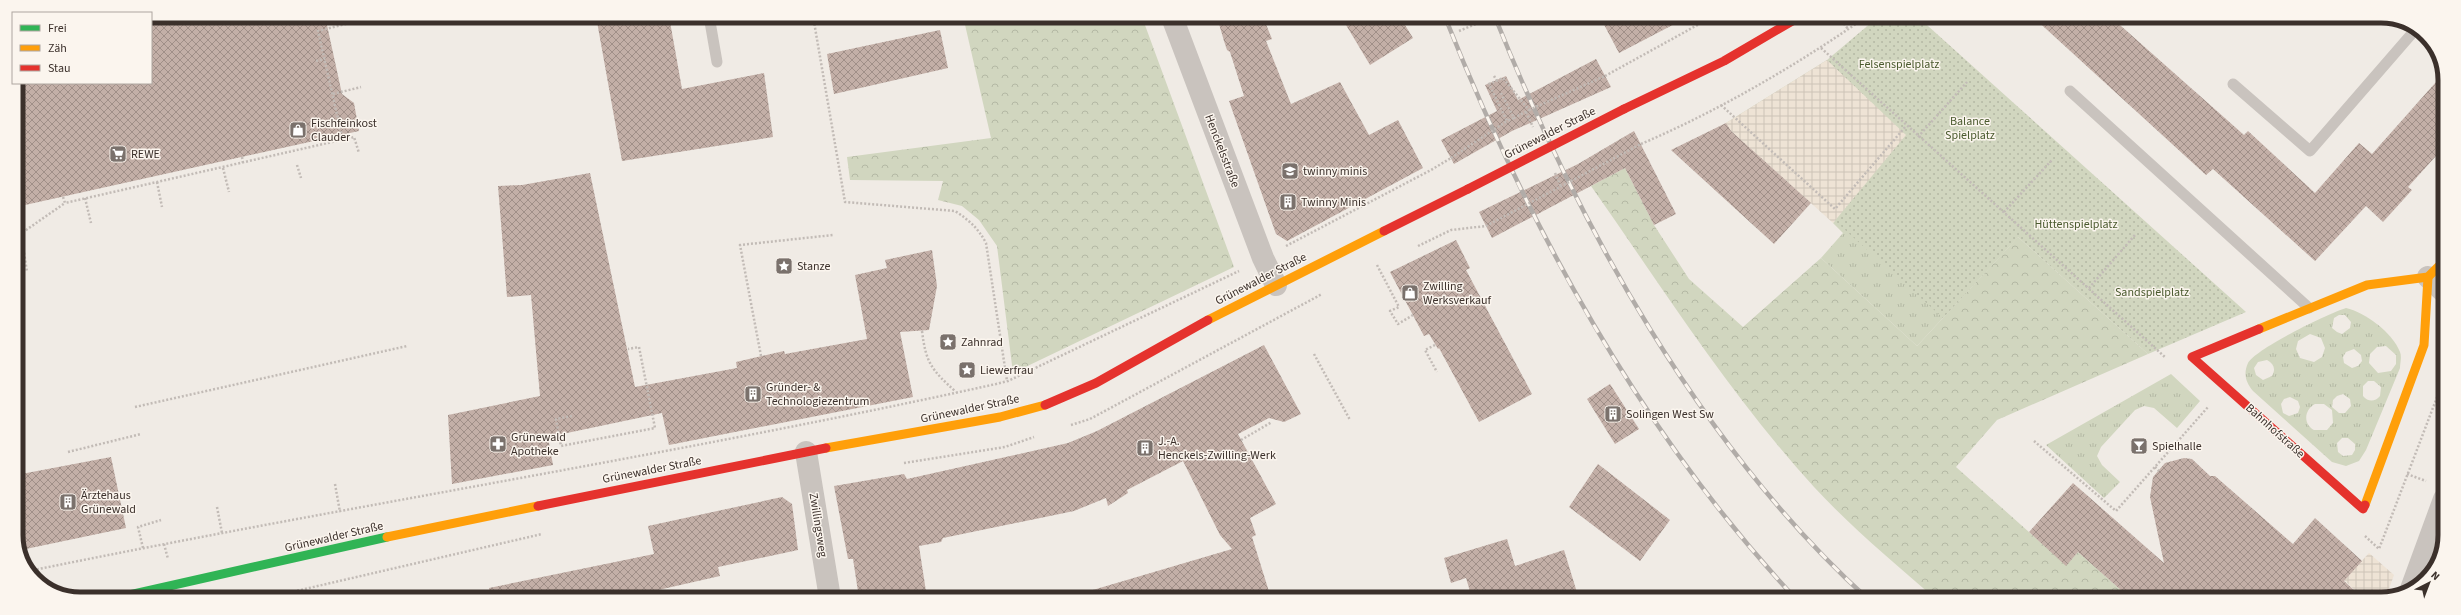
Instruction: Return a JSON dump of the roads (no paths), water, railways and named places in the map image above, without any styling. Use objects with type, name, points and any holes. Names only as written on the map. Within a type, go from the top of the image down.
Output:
[{"type":"main road","name":"Grünewalder Straße","points":[[142,592],[422,529],[806,452],[1000,417],[1050,403],[1096,383],[1224,311],[1624,109],[1724,61],[1789,23]]},
{"type":"main road","points":[[2428,277],[2438,267]]},
{"type":"main road","name":"Bahnhofstraße","points":[[2428,277],[2424,345],[2363,509],[2192,357],[2309,308],[2367,285],[2428,277]]},
{"type":"street","name":"Henckelsstraße","points":[[1174,23],[1263,258],[1276,285]]},
{"type":"street","points":[[2428,277],[2438,286]]},
{"type":"street","name":"Zwillingsweg","points":[[806,452],[829,592]]},
{"type":"street","points":[[2419,563],[2438,491]]},
{"type":"lane","points":[[710,23],[717,62]]},
{"type":"lane","points":[[2233,84],[2310,151],[2413,33]]},
{"type":"lane","points":[[2070,91],[2309,308]]},
{"type":"railway","points":[[1448,23],[1478,96],[1513,173],[1552,250],[1594,324],[1639,397],[1687,467],[1740,535],[1790,592]]},
{"type":"railway","points":[[1498,23],[1528,95],[1565,174],[1605,252],[1650,329],[1698,403],[1751,473],[1807,539],[1861,592]]},
{"type":"place","name":"Fischfeinkost Clauder","points":[[298,130]]},
{"type":"place","name":"REWE","points":[[118,154]]},
{"type":"place","name":"twinny minis","points":[[1290,171]]},
{"type":"place","name":"Twinny Minis","points":[[1288,202]]},
{"type":"place","name":"Stanze","points":[[784,266]]},
{"type":"place","name":"Zwilling Werksverkauf","points":[[1410,293]]},
{"type":"place","name":"Zahnrad","points":[[948,342]]},
{"type":"place","name":"Liewerfrau","points":[[967,370]]},
{"type":"place","name":"Gründer- & Technologiezentrum","points":[[753,394]]},
{"type":"place","name":"Solingen West Sw","points":[[1613,414]]},
{"type":"place","name":"Grünewald Apotheke","points":[[498,444]]},
{"type":"place","name":"Spielhalle","points":[[2139,446]]},
{"type":"place","name":"J.-A. Henckels-Zwilling-Werk","points":[[1145,448]]},
{"type":"place","name":"Ärztehaus Grünewald","points":[[68,502]]},
{"type":"park label","name":"Felsenspielplatz","points":[[1899,64]]},
{"type":"park label","name":"Balance Spielplatz","points":[[1970,128]]},
{"type":"park label","name":"Hüttenspielplatz","points":[[2076,224]]},
{"type":"park label","name":"Sandspielplatz","points":[[2152,292]]}]
